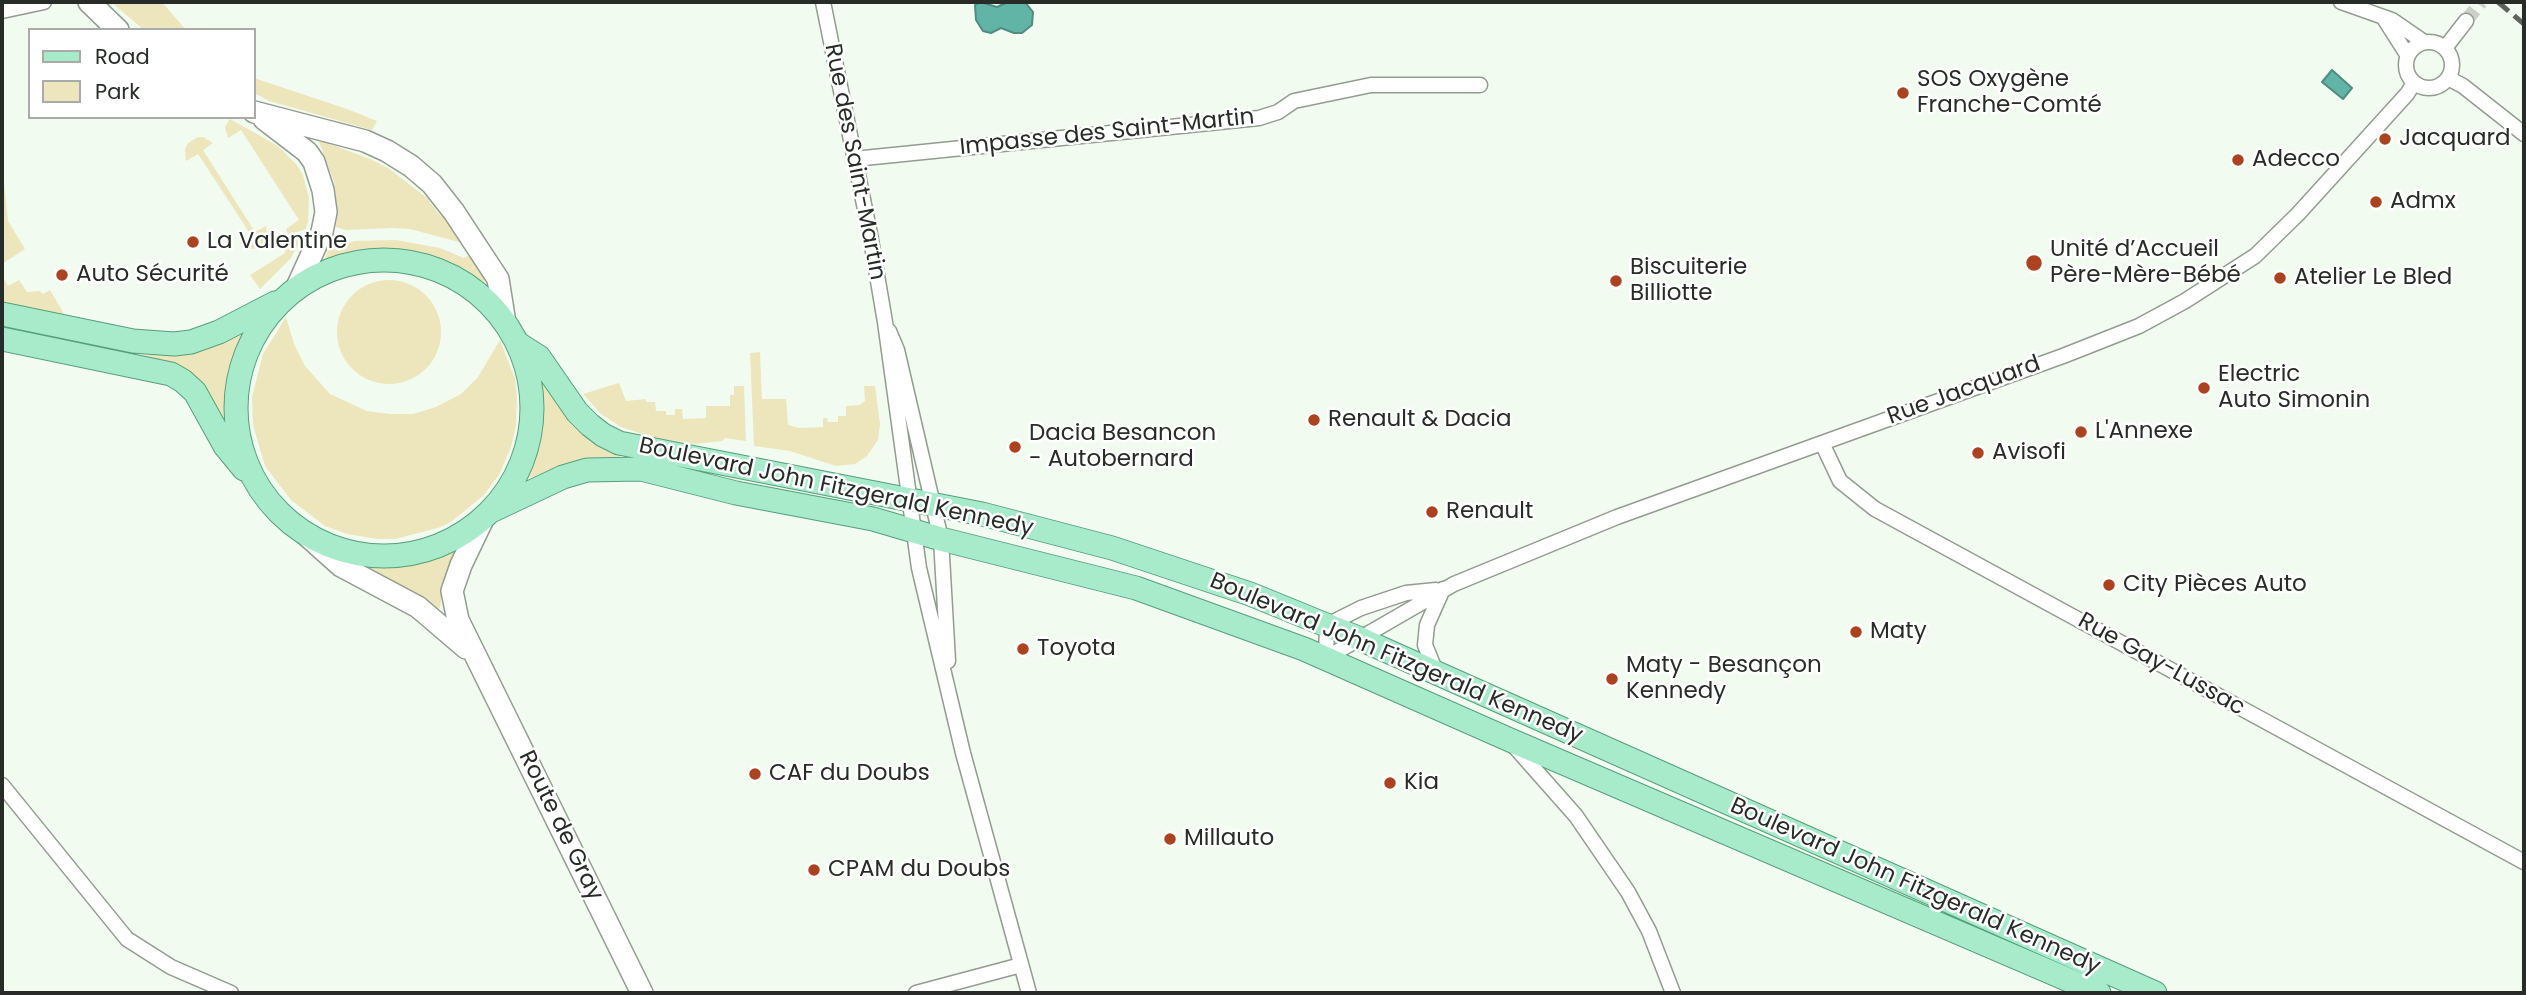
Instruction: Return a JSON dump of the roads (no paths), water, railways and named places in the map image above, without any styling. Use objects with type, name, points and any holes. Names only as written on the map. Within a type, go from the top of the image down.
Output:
[{"type":"main road","points":[[89,2],[116,28]]},
{"type":"main road","points":[[256,113],[365,141],[411,166],[432,184],[454,212],[498,279],[505,323]]},
{"type":"main road","points":[[256,114],[307,152],[314,162],[323,190],[326,212],[322,232],[290,293],[260,326],[239,377],[238,433],[257,485]]},
{"type":"main road","points":[[2,314],[133,341],[174,344],[191,342],[219,332],[330,270],[368,260],[407,261],[426,266],[462,282],[492,307],[505,323],[517,343],[528,374],[531,390],[530,431],[518,471],[502,499],[487,515],[457,538],[442,545],[396,556],[363,555],[347,552],[317,540],[278,511],[229,452],[195,392],[183,381],[155,370],[2,339]]},
{"type":"main road","name":"Boulevard John Fitzgerald Kennedy","points":[[517,343],[539,357],[577,412],[590,425],[619,443],[978,513],[1112,548],[1250,594],[1358,638],[2155,993]]},
{"type":"main road","name":"Boulevard John Fitzgerald Kennedy","points":[[487,515],[563,477],[587,470],[641,469],[736,493],[868,517],[941,539],[1136,588],[1325,658],[2099,993]]},
{"type":"main road","name":"Route de Gray","points":[[487,515],[461,565],[452,591],[458,620],[642,993]]},
{"type":"main road","name":"Route de Gray","points":[[303,532],[341,566],[418,607],[477,658]]},
{"type":"street","points":[[2,11],[44,2]]},
{"type":"street","name":"Rue des Saint-Martin","points":[[823,2],[885,322],[919,568],[949,690]]},
{"type":"street","points":[[2341,2],[2392,20],[2424,42]]},
{"type":"street","points":[[2384,19],[2408,56]]},
{"type":"street","points":[[2445,48],[2466,21]]},
{"type":"street","points":[[2424,42],[2438,43],[2445,48],[2452,62],[2448,78],[2436,87],[2428,88],[2414,83],[2406,69],[2408,56],[2415,46],[2424,42]]},
{"type":"street","points":[[2448,78],[2463,86],[2524,134]]},
{"type":"street","name":"Rue Jacquard","points":[[1325,658],[1443,589],[1617,517],[2063,356],[2139,326],[2185,302],[2255,256],[2298,214],[2414,83]]},
{"type":"street","name":"Impasse des Saint-Martin","points":[[854,159],[1259,117],[1278,112],[1294,101],[1371,85],[1480,85]]},
{"type":"street","name":"Rue des Saint-Martin","points":[[885,322],[897,349],[941,539],[945,569],[949,690]]},
{"type":"street","name":"Rue Gay-Lussac","points":[[1822,443],[1840,481],[1875,509],[2524,862]]},
{"type":"street","points":[[1436,673],[1425,645],[1427,625],[1443,589]]},
{"type":"street","name":"Rue Jacquard","points":[[1327,625],[1361,608],[1406,593],[1443,589]]},
{"type":"street","points":[[1325,658],[1327,625]]},
{"type":"street","points":[[949,690],[966,765],[1029,993]]},
{"type":"street","points":[[1510,740],[1576,816],[1628,892],[1649,931],[1673,993]]},
{"type":"street","points":[[2,785],[127,939],[172,967],[231,993]]},
{"type":"street","points":[[916,993],[1021,965]]},
{"type":"water","points":[[980,2],[997,7],[1008,2],[1025,2],[1033,12],[1032,25],[1022,33],[1001,28],[991,33],[983,31],[976,20],[975,5]]},
{"type":"water","points":[[2332,70],[2352,88],[2343,99],[2322,82]]},
{"type":"tunnel","points":[[2466,21],[2481,2]]},
{"type":"railway","points":[[2498,2],[2524,24]]},
{"type":"place","name":"SOS Oxygène Franche-Comté","points":[[1903,93]]},
{"type":"place","name":"Jacquard","points":[[2385,139]]},
{"type":"place","name":"Adecco","points":[[2238,160]]},
{"type":"place","name":"Admx","points":[[2376,202]]},
{"type":"place","name":"La Valentine","points":[[193,242]]},
{"type":"place","name":"Unité d’Accueil Père-Mère-Bébé","points":[[2034,263]]},
{"type":"place","name":"Auto Sécurité","points":[[62,275]]},
{"type":"place","name":"Atelier Le Bled","points":[[2280,278]]},
{"type":"place","name":"Biscuiterie Billiotte","points":[[1616,281]]},
{"type":"place","name":"Electric Auto Simonin","points":[[2204,388]]},
{"type":"place","name":"Renault & Dacia","points":[[1314,420]]},
{"type":"place","name":"L'Annexe","points":[[2081,432]]},
{"type":"place","name":"Dacia Besancon - Autobernard","points":[[1015,447]]},
{"type":"place","name":"Avisofi","points":[[1978,453]]},
{"type":"place","name":"Renault","points":[[1432,512]]},
{"type":"place","name":"City Pièces Auto","points":[[2109,585]]},
{"type":"place","name":"Maty","points":[[1856,632]]},
{"type":"place","name":"Toyota","points":[[1023,649]]},
{"type":"place","name":"Maty - Besançon Kennedy","points":[[1612,679]]},
{"type":"place","name":"CAF du Doubs","points":[[755,774]]},
{"type":"place","name":"Kia","points":[[1390,783]]},
{"type":"place","name":"Millauto","points":[[1170,839]]},
{"type":"place","name":"CPAM du Doubs","points":[[814,870]]}]
